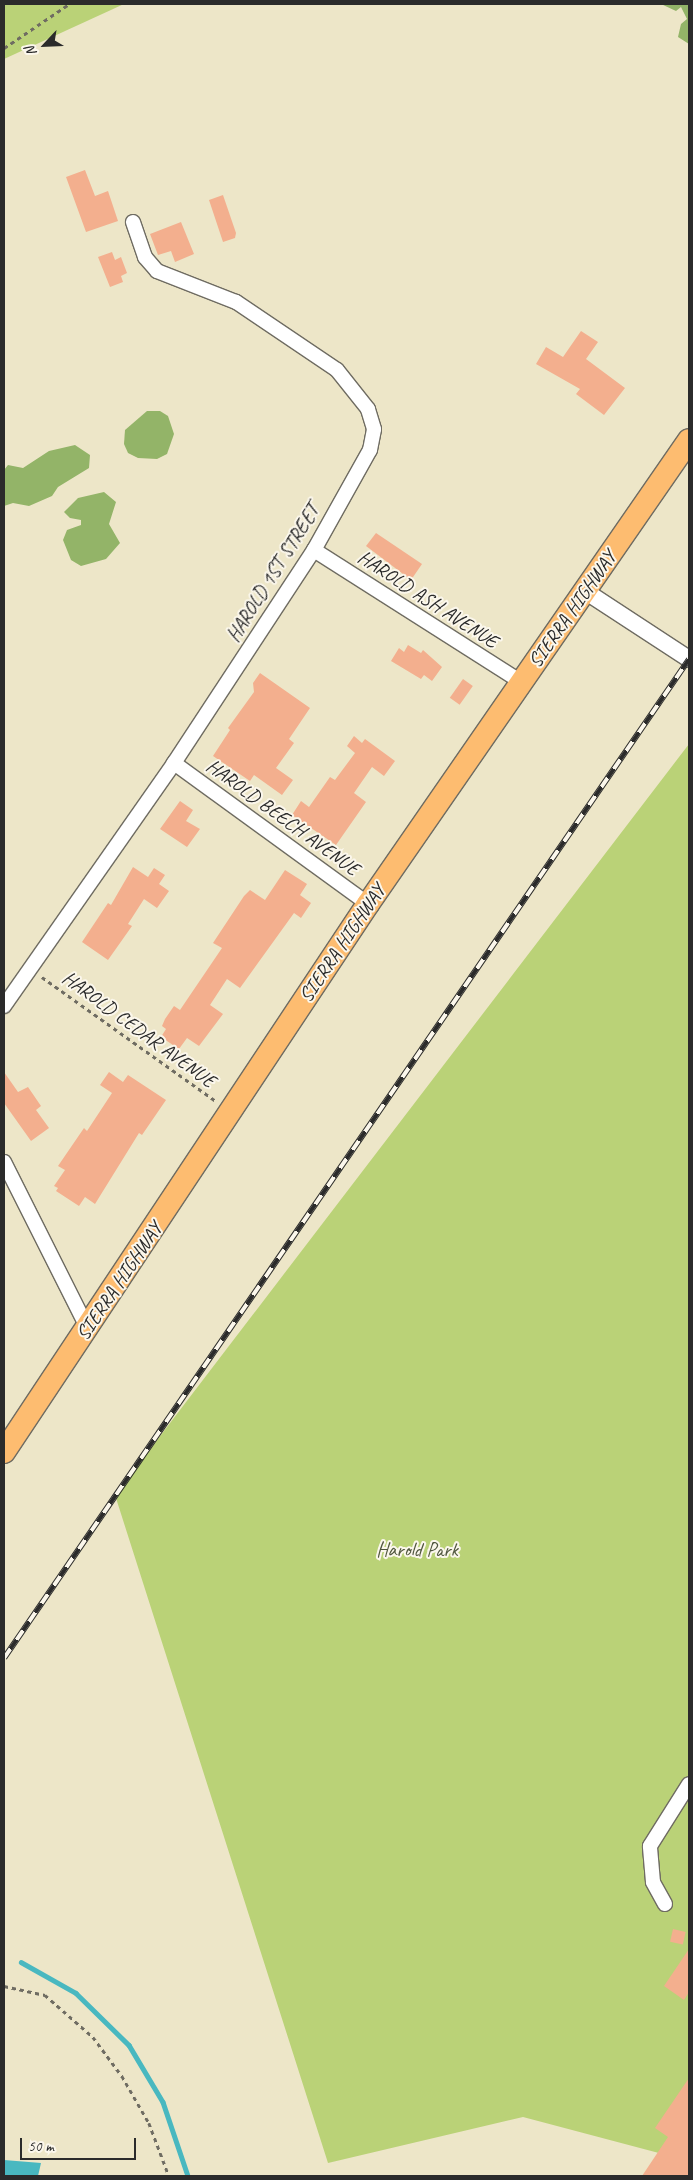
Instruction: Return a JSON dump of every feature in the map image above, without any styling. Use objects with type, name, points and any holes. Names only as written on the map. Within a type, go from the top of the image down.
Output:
[{"type":"highway","name":"SIERRA HIGHWAY","points":[[4,1452],[88,1329],[368,904],[689,440]]},
{"type":"street","name":"HAROLD 1ST STREET","points":[[4,1006],[174,763],[314,550],[370,450],[374,429],[368,409],[337,370],[236,302],[157,271],[145,258],[133,222]]},
{"type":"street","name":"HAROLD ASH AVENUE","points":[[314,550],[521,682]]},
{"type":"street","points":[[585,591],[689,659]]},
{"type":"street","name":"HAROLD BEECH AVENUE","points":[[174,763],[368,904]]},
{"type":"street","points":[[4,1162],[88,1329]]},
{"type":"street","points":[[666,1904],[653,1882],[650,1846],[689,1784]]},
{"type":"path","points":[[4,48],[69,4]]},
{"type":"path","name":"HAROLD CEDAR AVENUE","points":[[30,968],[231,1112]]},
{"type":"path","points":[[4,1986],[45,1995],[93,2037],[122,2076],[149,2123],[169,2176]]},
{"type":"green space","points":[[4,4],[124,4],[4,59]]},
{"type":"green space","points":[[661,4],[689,4],[689,44],[678,37],[681,24],[687,19],[681,7],[676,11]]},
{"type":"green space","points":[[147,411],[160,411],[168,416],[174,434],[167,454],[157,459],[138,458],[128,453],[124,444],[125,430]]},
{"type":"green space","points":[[75,445],[90,455],[89,468],[58,487],[52,496],[29,506],[13,503],[4,506],[4,470],[8,465],[23,468],[49,451]]},
{"type":"green space","points":[[104,492],[116,502],[109,524],[120,543],[106,559],[81,566],[71,560],[63,540],[67,530],[81,525],[81,520],[70,518],[64,512],[78,498]]},
{"type":"green space","name":"Harold Park","points":[[689,744],[689,2161],[523,2117],[328,2163],[115,1495]]},
{"type":"water","points":[[4,2160],[41,2163],[38,2176],[4,2176]]},
{"type":"building","points":[[85,170],[95,196],[108,191],[118,221],[86,232],[66,177]]},
{"type":"building","points":[[223,195],[236,233],[235,238],[223,242],[209,200]]},
{"type":"building","points":[[181,222],[194,254],[175,262],[171,251],[158,255],[150,234]]},
{"type":"building","points":[[112,252],[115,260],[121,257],[127,273],[121,276],[123,282],[110,287],[98,257]]},
{"type":"building","points":[[581,331],[598,342],[586,359],[625,388],[604,415],[576,394],[580,389],[536,364],[546,347],[563,357]]},
{"type":"building","points":[[376,533],[422,564],[411,580],[366,546]]},
{"type":"building","points":[[408,645],[421,653],[423,650],[442,667],[432,681],[424,675],[421,679],[391,661],[399,648],[404,652]]},
{"type":"building","points":[[260,673],[310,708],[289,739],[294,743],[276,768],[293,780],[282,795],[254,775],[250,781],[213,756],[230,730],[228,728],[254,692],[253,683]]},
{"type":"building","points":[[463,679],[473,686],[460,705],[450,698]]},
{"type":"building","points":[[354,736],[362,743],[365,739],[395,761],[384,776],[372,767],[354,793],[366,802],[336,845],[292,815],[301,801],[309,807],[330,777],[335,780],[355,753],[347,746]]},
{"type":"building","points":[[180,801],[193,810],[186,821],[200,829],[187,847],[160,829]]},
{"type":"building","points":[[133,867],[148,877],[154,868],[165,875],[159,884],[169,891],[157,908],[144,899],[128,924],[132,926],[108,960],[82,942],[108,903],[111,905]]},
{"type":"building","points":[[285,870],[307,884],[300,895],[311,903],[301,918],[294,913],[240,988],[227,979],[210,1005],[223,1014],[199,1046],[187,1038],[179,1049],[161,1037],[166,1029],[162,1026],[165,1019],[174,1006],[180,1010],[222,948],[213,943],[244,896],[250,890],[265,900]]},
{"type":"building","points":[[4,1072],[18,1092],[28,1087],[41,1106],[36,1110],[49,1128],[31,1141],[4,1103]]},
{"type":"building","points":[[109,1072],[123,1082],[128,1075],[166,1100],[142,1135],[139,1133],[95,1204],[85,1197],[79,1206],[56,1191],[58,1188],[54,1186],[65,1170],[58,1166],[84,1128],[87,1131],[112,1093],[100,1085]]},
{"type":"building","points":[[673,1929],[686,1932],[683,1945],[670,1942]]},
{"type":"building","points":[[689,1949],[689,1992],[684,2000],[664,1986]]},
{"type":"building","points":[[689,2078],[689,2176],[642,2176],[668,2137],[655,2128]]},
{"type":"waterway","points":[[21,1962],[76,1993],[129,2045],[163,2102],[188,2176]]},
{"type":"railway","points":[[4,1658],[689,659]]}]
